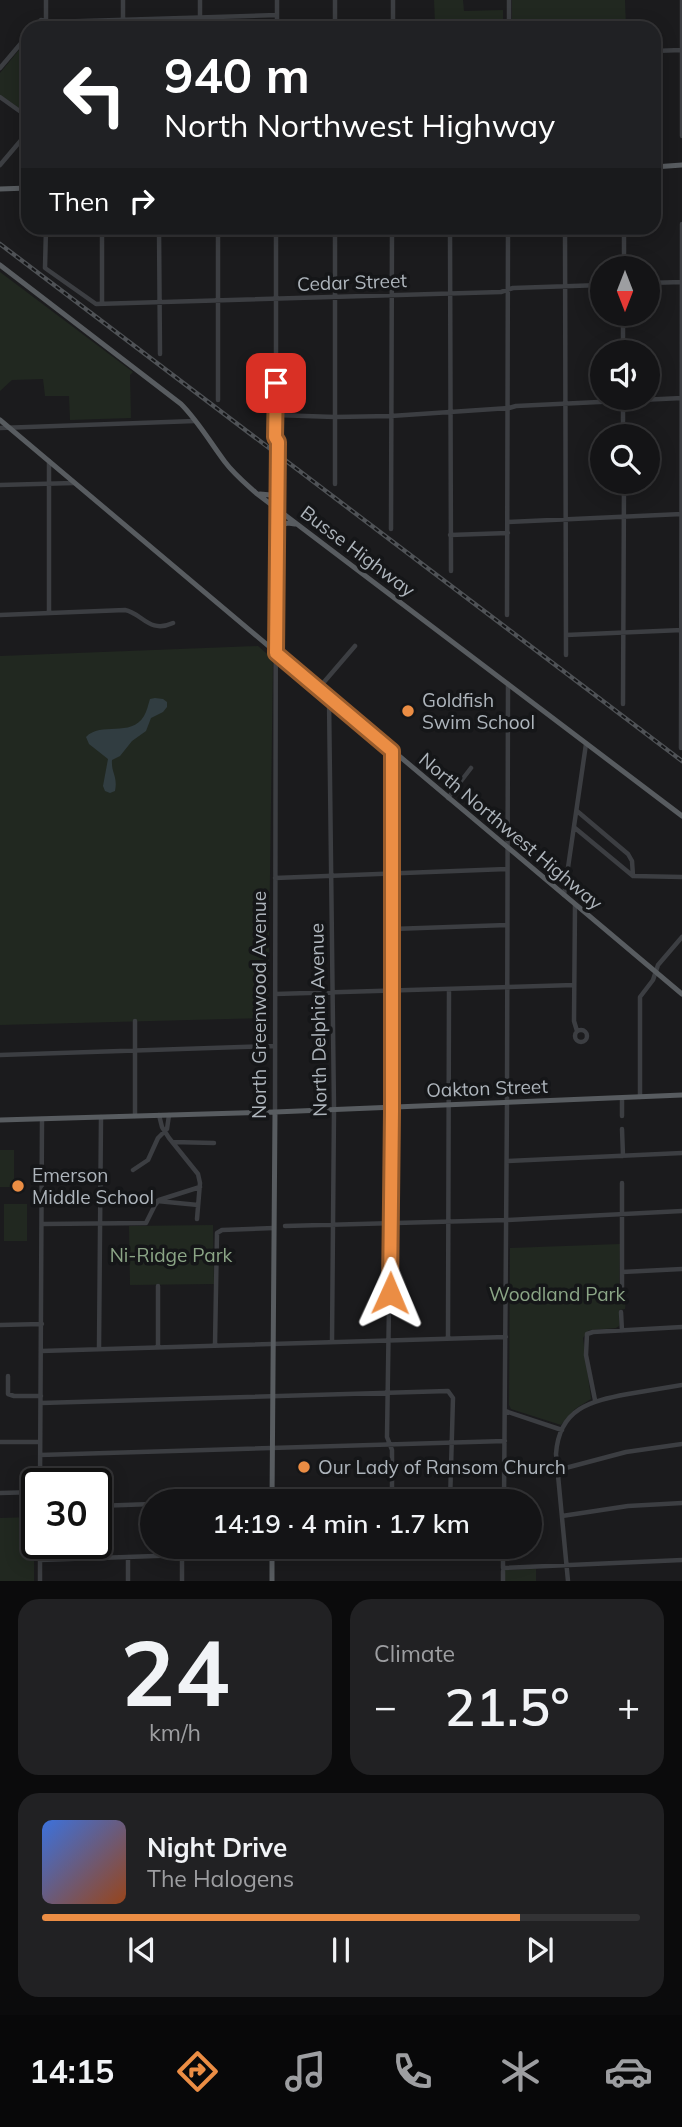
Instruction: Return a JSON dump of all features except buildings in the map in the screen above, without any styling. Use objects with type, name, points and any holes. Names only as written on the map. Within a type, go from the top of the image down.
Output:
[{"type":"main road","points":[[661,167],[682,166]]},
{"type":"main road","points":[[0,189],[21,188]]},
{"type":"main road","name":"Busse Highway","points":[[0,265],[181,404],[226,464],[256,493],[682,816]]},
{"type":"main road","name":"North Northwest Highway","points":[[0,420],[682,994]]},
{"type":"main road","points":[[256,493],[268,495],[272,494],[274,489]]},
{"type":"main road","points":[[276,535],[284,524],[298,525]]},
{"type":"main road","name":"Oakton Street","points":[[0,1120],[392,1108],[682,1095]]},
{"type":"main road","name":"North Greenwood Avenue","points":[[272,1489],[275,1112]]},
{"type":"main road","points":[[272,1559],[272,1581]]},
{"type":"street","points":[[40,21],[46,20],[46,0]]},
{"type":"street","points":[[123,0],[123,20]]},
{"type":"street","points":[[200,0],[200,21]]},
{"type":"street","points":[[277,0],[277,21]]},
{"type":"street","points":[[335,0],[335,21]]},
{"type":"street","points":[[393,0],[393,21]]},
{"type":"street","points":[[509,0],[509,21]]},
{"type":"street","points":[[682,0],[682,136]]},
{"type":"street","points":[[87,21],[277,15]]},
{"type":"street","points":[[0,68],[21,43]]},
{"type":"street","points":[[661,51],[682,50]]},
{"type":"street","points":[[0,97],[21,112]]},
{"type":"street","points":[[0,165],[21,140]]},
{"type":"street","points":[[681,748],[682,224]]},
{"type":"street","points":[[46,235],[46,268],[91,302],[102,304],[102,235]]},
{"type":"street","points":[[159,235],[160,354]]},
{"type":"street","points":[[218,235],[218,400]]},
{"type":"street","name":"North Greenwood Avenue","points":[[275,1112],[276,235]]},
{"type":"street","points":[[335,235],[335,484]]},
{"type":"street","points":[[391,529],[392,235]]},
{"type":"street","points":[[450,235],[451,570]]},
{"type":"street","points":[[507,615],[508,235]]},
{"type":"street","points":[[565,235],[566,655]]},
{"type":"street","points":[[624,235],[624,256]]},
{"type":"street","points":[[660,283],[682,282]]},
{"type":"street","name":"Cedar Street","points":[[102,304],[501,292],[590,285]]},
{"type":"street","points":[[660,398],[682,398]]},
{"type":"street","points":[[275,415],[391,416],[590,402]]},
{"type":"street","points":[[0,428],[196,421]]},
{"type":"street","name":"North Greenwood Avenue","points":[[275,437],[278,442],[276,508]]},
{"type":"street","points":[[49,461],[49,613]]},
{"type":"street","points":[[0,485],[74,483]]},
{"type":"street","points":[[623,704],[624,494]]},
{"type":"street","points":[[508,522],[682,514]]},
{"type":"street","points":[[450,535],[508,533]]},
{"type":"street","points":[[0,615],[130,611],[150,624],[173,623]]},
{"type":"street","points":[[566,635],[682,630]]},
{"type":"street","points":[[318,689],[355,646]]},
{"type":"street","points":[[504,1489],[508,684]]},
{"type":"street","name":"North Delphia Avenue","points":[[329,698],[334,1110],[332,1341]]},
{"type":"street","points":[[564,895],[586,744]]},
{"type":"street","points":[[392,751],[392,1108],[387,1437],[392,1450],[392,1489]]},
{"type":"street","points":[[448,798],[471,768]]},
{"type":"street","points":[[576,810],[628,854],[632,861],[633,876]]},
{"type":"street","points":[[574,828],[633,876],[682,877]]},
{"type":"street","points":[[275,877],[507,869]]},
{"type":"street","points":[[575,905],[574,1021],[577,1031]]},
{"type":"street","points":[[392,929],[507,925]]},
{"type":"street","points":[[640,1097],[640,996],[653,980],[658,965],[682,937]]},
{"type":"street","points":[[275,994],[574,985]]},
{"type":"street","points":[[448,1338],[449,989]]},
{"type":"street","points":[[135,1021],[135,1116]]},
{"type":"street","points":[[0,1055],[275,1046]]},
{"type":"street","points":[[621,1098],[622,1116]]},
{"type":"street","points":[[159,1115],[162,1127],[172,1142],[196,1170],[200,1187],[197,1219]]},
{"type":"street","points":[[133,1170],[148,1160],[165,1131],[169,1115]]},
{"type":"street","points":[[99,1349],[101,1117]]},
{"type":"street","points":[[40,1468],[42,1119]]},
{"type":"street","points":[[622,1129],[622,1156]]},
{"type":"street","points":[[172,1142],[214,1143]]},
{"type":"street","points":[[507,1161],[682,1153]]},
{"type":"street","points":[[622,1183],[622,1297]]},
{"type":"street","points":[[43,1224],[146,1223],[157,1201],[200,1187]]},
{"type":"street","points":[[157,1201],[198,1205]]},
{"type":"street","points":[[285,1226],[507,1220],[682,1211]]},
{"type":"street","points":[[215,1345],[218,1231],[274,1228]]},
{"type":"street","points":[[622,1272],[682,1269]]},
{"type":"street","points":[[158,1286],[158,1347]]},
{"type":"street","points":[[621,1312],[622,1331]]},
{"type":"street","points":[[0,1325],[42,1324]]},
{"type":"street","points":[[594,1401],[586,1355],[587,1334],[682,1328]]},
{"type":"street","points":[[41,1351],[506,1337]]},
{"type":"street","points":[[8,1376],[8,1394],[41,1396]]},
{"type":"street","points":[[568,1581],[557,1448],[562,1430],[577,1411],[594,1401],[682,1385]]},
{"type":"street","points":[[41,1403],[444,1390],[451,1392],[453,1398],[450,1489]]},
{"type":"street","points":[[506,1411],[562,1430]]},
{"type":"street","points":[[40,1455],[505,1441]]},
{"type":"street","points":[[0,1442],[40,1442]]},
{"type":"street","points":[[558,1470],[626,1452],[682,1444]]},
{"type":"street","points":[[0,1493],[21,1492]]},
{"type":"street","points":[[562,1516],[628,1506],[682,1503]]},
{"type":"street","points":[[112,1505],[140,1504]]},
{"type":"street","points":[[128,1557],[128,1581]]},
{"type":"street","points":[[40,1581],[40,1560],[140,1557]]},
{"type":"street","points":[[182,1559],[182,1581]]},
{"type":"street","points":[[503,1559],[503,1581]]},
{"type":"street","points":[[503,1569],[682,1560]]},
{"type":"green space","points":[[434,0],[463,0],[464,11],[503,10],[503,21],[435,21]]},
{"type":"green space","points":[[512,0],[625,0],[626,21],[512,21]]},
{"type":"green space","points":[[21,48],[21,109],[0,95],[0,73]]},
{"type":"green space","points":[[0,272],[133,372],[130,375],[131,418],[70,420],[69,396],[45,396],[43,379],[12,380],[0,391]]},
{"type":"green space","points":[[258,646],[273,659],[268,1018],[0,1025],[0,656]]},
{"type":"green space","points":[[0,1150],[14,1150],[14,1187],[0,1187]]},
{"type":"green space","points":[[4,1204],[27,1204],[27,1241],[4,1241]]},
{"type":"green space","name":"Ni-Ridge Park","points":[[213,1225],[214,1284],[130,1285],[129,1226]]},
{"type":"green space","name":"Woodland Park","points":[[620,1244],[619,1299],[626,1300],[625,1309],[619,1310],[619,1326],[589,1330],[583,1338],[591,1399],[575,1409],[561,1425],[511,1409],[510,1248]]},
{"type":"green space","points":[[21,1517],[21,1559],[34,1559],[34,1581],[0,1581],[0,1518]]},
{"type":"green space","points":[[536,1569],[536,1581],[505,1581],[505,1570]]},
{"type":"shaded area","points":[[150,699],[167,702],[167,707],[151,718],[146,731],[132,741],[120,756],[112,760],[115,791],[105,791],[103,786],[108,759],[89,744],[86,737],[92,732],[124,728],[138,723],[145,714]]},
{"type":"railway","points":[[0,244],[682,761]]},
{"type":"place","name":"Goldfish Swim School","points":[[408,711]]},
{"type":"place","name":"Emerson Middle School","points":[[18,1186]]},
{"type":"place","name":"Our Lady of Ransom Church","points":[[304,1467]]},
{"type":"route","points":[[276,383],[276,653],[392,751],[390,1293]]}]
